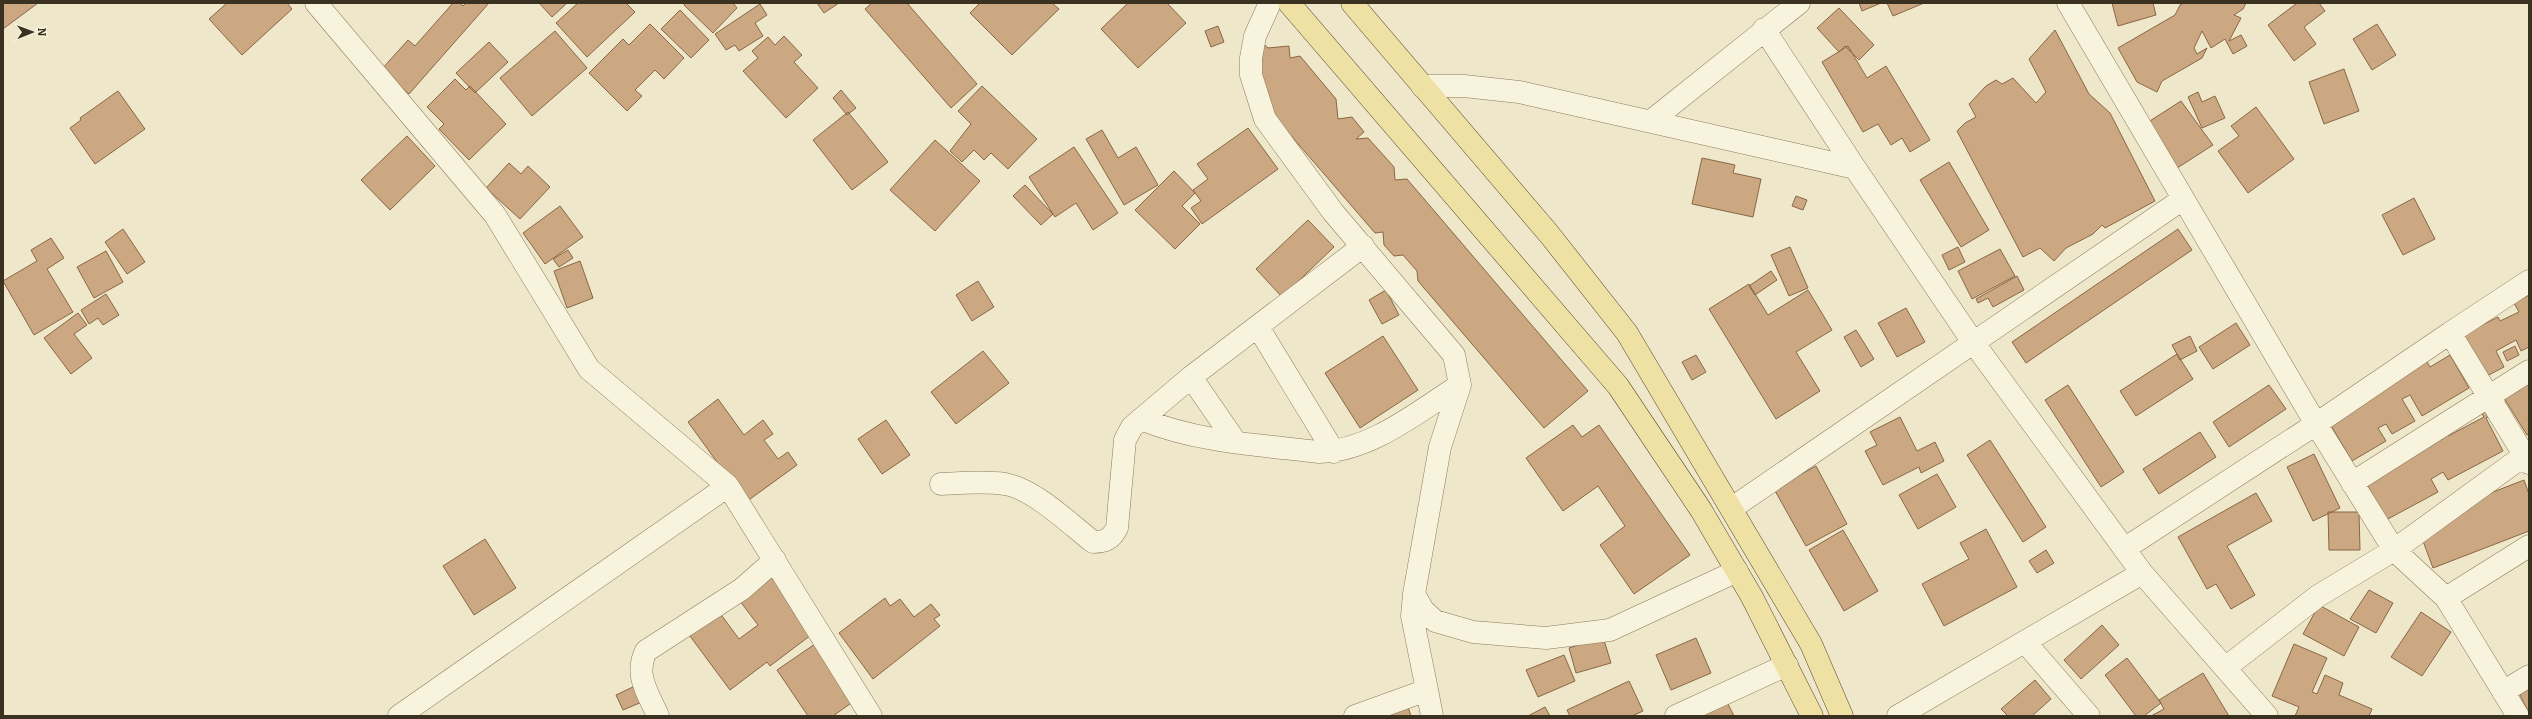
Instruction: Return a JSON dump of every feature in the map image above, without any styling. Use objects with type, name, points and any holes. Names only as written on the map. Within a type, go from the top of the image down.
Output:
[{"type":"main road","points":[[1289,3],[1618,386],[1701,510],[1737,571],[1787,665],[1812,716]]},
{"type":"main road","points":[[1352,3],[1554,240],[1627,333],[1732,508],[1811,644],[1842,716]]},
{"type":"street","points":[[316,3],[495,215],[589,369],[728,486],[871,716]]},
{"type":"street","points":[[1270,3],[1255,36],[1251,58],[1251,75],[1265,119],[1334,212],[1454,355],[1460,385],[1440,447],[1414,594],[1412,616],[1432,716]]},
{"type":"street","points":[[1651,121],[1764,29],[1799,3]]},
{"type":"street","points":[[2068,3],[2316,424],[2394,550],[2446,598],[2518,716]]},
{"type":"street","points":[[1764,29],[1855,168],[1973,342],[2124,549],[2142,573],[2267,716]]},
{"type":"street","points":[[1422,86],[1464,86],[1519,92],[1855,168]]},
{"type":"street","points":[[1732,508],[2183,199]]},
{"type":"street","points":[[941,484],[975,482],[1006,484],[1025,492],[1094,542],[1104,542],[1112,537],[1117,528],[1125,440],[1132,427],[1191,377],[1363,246]]},
{"type":"street","points":[[2124,549],[2316,424],[2529,281]]},
{"type":"street","points":[[1258,326],[1334,452]]},
{"type":"street","points":[[2225,668],[2318,596],[2394,550],[2527,457],[2450,333]]},
{"type":"street","points":[[2352,483],[2529,371]]},
{"type":"street","points":[[1191,377],[1235,441]]},
{"type":"street","points":[[1141,419],[1167,430],[1235,441],[1319,452],[1334,452],[1377,437],[1460,385]]},
{"type":"street","points":[[399,716],[728,486]]},
{"type":"street","points":[[2446,598],[2529,546]]},
{"type":"street","points":[[658,716],[641,677],[640,664],[646,651],[742,589],[775,560]]},
{"type":"street","points":[[1414,594],[1423,610],[1434,621],[1474,632],[1546,638],[1610,630],[1737,571]]},
{"type":"street","points":[[1898,716],[2142,573]]},
{"type":"street","points":[[2025,642],[2089,716]]},
{"type":"street","points":[[1676,716],[1787,665]]},
{"type":"street","points":[[2503,692],[2529,676]]},
{"type":"street","points":[[1355,716],[1427,690]]},
{"type":"building","points":[[3,3],[38,3],[3,29]]},
{"type":"building","points":[[227,3],[287,3],[292,9],[242,55],[209,19]]},
{"type":"building","points":[[453,3],[460,3],[463,6],[466,3],[489,3],[409,94],[381,70],[408,40],[415,46]]},
{"type":"building","points":[[539,3],[567,3],[552,17]]},
{"type":"building","points":[[578,3],[626,3],[635,12],[587,57],[556,23]]},
{"type":"building","points":[[685,3],[733,3],[737,8],[713,33],[684,5]]},
{"type":"building","points":[[817,3],[839,3],[824,13]]},
{"type":"building","points":[[872,3],[907,3],[977,84],[951,108],[865,9]]},
{"type":"building","points":[[980,3],[1052,3],[1059,9],[1012,55],[970,13]]},
{"type":"building","points":[[1128,3],[1167,3],[1186,23],[1138,68],[1101,29]]},
{"type":"building","points":[[1859,3],[1881,3],[1862,11]]},
{"type":"building","points":[[1887,3],[1924,3],[1893,16]]},
{"type":"building","points":[[2112,3],[2153,3],[2156,15],[2118,26]]},
{"type":"building","points":[[2184,3],[2246,3],[2243,9],[2234,15],[2241,18],[2229,41],[2241,35],[2247,46],[2233,54],[2225,39],[2211,48],[2202,31],[2194,48],[2197,54],[2207,48],[2202,58],[2162,81],[2157,92],[2137,82],[2118,48],[2175,15],[2180,5]]},
{"type":"building","points":[[2297,3],[2319,3],[2325,11],[2304,27],[2316,44],[2294,61],[2268,25]]},
{"type":"building","points":[[760,4],[767,15],[755,23],[763,36],[739,51],[735,45],[726,50],[715,34]]},
{"type":"building","points":[[1839,8],[1874,45],[1859,60],[1845,46],[1839,52],[1817,28]]},
{"type":"building","points":[[680,10],[709,40],[691,58],[661,29]]},
{"type":"building","points":[[650,24],[684,58],[664,79],[655,70],[635,90],[642,96],[627,111],[589,73],[623,39],[629,45]]},
{"type":"building","points":[[2377,24],[2396,55],[2372,70],[2353,39]]},
{"type":"building","points":[[1218,26],[1224,42],[1211,47],[1205,31]]},
{"type":"building","points":[[2055,30],[2089,94],[2110,113],[2155,201],[2105,228],[2102,225],[2093,234],[2066,248],[2054,261],[2040,248],[2023,257],[1957,131],[1965,123],[1976,117],[1969,104],[1986,86],[1996,80],[2002,84],[2013,78],[2036,103],[2046,92],[2029,59]]},
{"type":"building","points":[[555,31],[587,68],[532,116],[500,78]]},
{"type":"building","points":[[784,36],[802,55],[794,62],[818,88],[786,118],[743,71],[758,58],[752,51],[768,37],[775,45]]},
{"type":"building","points":[[489,42],[508,62],[475,93],[456,73]]},
{"type":"building","points":[[1255,43],[1263,43],[1268,48],[1289,46],[1290,58],[1300,56],[1336,99],[1338,119],[1352,117],[1364,132],[1356,139],[1368,138],[1394,167],[1395,180],[1407,179],[1588,391],[1544,428],[1418,281],[1417,271],[1403,255],[1394,256],[1384,245],[1383,232],[1375,233],[1262,102]]},
{"type":"building","points":[[1848,46],[1867,78],[1886,66],[1930,140],[1910,152],[1902,138],[1891,145],[1878,124],[1863,132],[1822,62]]},
{"type":"building","points":[[2344,69],[2359,111],[2324,124],[2309,82]]},
{"type":"building","points":[[455,79],[466,90],[470,86],[506,124],[469,160],[439,129],[444,124],[427,107]]},
{"type":"building","points":[[982,86],[1037,139],[1008,169],[991,153],[984,160],[974,150],[962,162],[950,151],[971,124],[958,111]]},
{"type":"building","points":[[841,90],[856,108],[847,115],[833,98]]},
{"type":"building","points":[[118,91],[145,129],[95,164],[70,128],[81,120],[80,118]]},
{"type":"building","points":[[2198,92],[2202,102],[2215,96],[2225,118],[2202,128],[2188,97]]},
{"type":"building","points":[[2181,101],[2213,145],[2171,172],[2142,126]]},
{"type":"building","points":[[2256,107],[2294,159],[2248,193],[2218,151],[2239,136],[2231,126]]},
{"type":"building","points":[[848,112],[888,162],[852,190],[813,140]]},
{"type":"building","points":[[1248,128],[1278,169],[1202,224],[1191,208],[1201,201],[1193,190],[1208,179],[1197,164]]},
{"type":"building","points":[[1102,130],[1118,158],[1136,147],[1158,185],[1124,205],[1086,139]]},
{"type":"building","points":[[407,136],[435,166],[390,210],[361,180]]},
{"type":"building","points":[[935,140],[980,181],[935,231],[890,190]]},
{"type":"building","points":[[1074,147],[1118,213],[1093,230],[1076,203],[1055,217],[1029,177]]},
{"type":"building","points":[[1702,158],[1735,165],[1733,173],[1761,179],[1753,217],[1692,204]]},
{"type":"building","points":[[1949,162],[1989,230],[1961,247],[1920,180]]},
{"type":"building","points":[[509,163],[521,174],[528,166],[550,187],[520,219],[486,188]]},
{"type":"building","points":[[1174,171],[1195,193],[1182,206],[1200,224],[1175,249],[1135,210]]},
{"type":"building","points":[[1025,185],[1053,214],[1041,225],[1013,196]]},
{"type":"building","points":[[1796,196],[1807,200],[1803,210],[1792,206]]},
{"type":"building","points":[[2414,198],[2435,239],[2403,255],[2382,215]]},
{"type":"building","points":[[560,206],[583,237],[545,264],[523,233]]},
{"type":"building","points":[[1308,220],[1334,247],[1282,297],[1256,269]]},
{"type":"building","points":[[123,229],[145,262],[127,274],[105,242]]},
{"type":"building","points":[[2178,229],[2192,250],[2026,363],[2012,342]]},
{"type":"building","points":[[51,238],[64,258],[47,269],[73,312],[34,335],[3,281],[37,261],[31,250]]},
{"type":"building","points":[[1790,247],[1808,288],[1789,296],[1771,255]]},
{"type":"building","points":[[1958,247],[1965,262],[1949,270],[1942,255]]},
{"type":"building","points":[[2000,249],[2015,276],[1972,299],[1958,271]]},
{"type":"building","points":[[568,250],[573,258],[559,267],[553,259]]},
{"type":"building","points":[[106,251],[123,282],[94,298],[77,267]]},
{"type":"building","points":[[580,261],[593,298],[567,308],[554,271]]},
{"type":"building","points":[[1771,271],[1777,280],[1755,295],[1749,286]]},
{"type":"building","points":[[2017,276],[2024,290],[1993,307],[1988,298],[1978,303],[1976,299]]},
{"type":"building","points":[[978,281],[994,307],[972,321],[956,295]]},
{"type":"building","points":[[1749,284],[1768,315],[1808,290],[1832,330],[1796,352],[1820,391],[1776,419],[1709,309]]},
{"type":"building","points":[[1386,290],[1399,315],[1382,324],[1369,300]]},
{"type":"building","points":[[106,294],[119,315],[103,325],[98,318],[89,324],[81,310]]},
{"type":"building","points":[[2529,295],[2529,347],[2521,351],[2516,340],[2496,351],[2504,367],[2483,378],[2462,335],[2498,317],[2500,321],[2519,312],[2514,303]]},
{"type":"building","points":[[1906,308],[1925,342],[1897,357],[1878,323]]},
{"type":"building","points":[[78,313],[87,325],[74,334],[92,358],[71,374],[44,338]]},
{"type":"building","points":[[2236,323],[2250,345],[2213,369],[2199,347]]},
{"type":"building","points":[[1856,330],[1874,359],[1861,367],[1844,337]]},
{"type":"building","points":[[1383,336],[1418,390],[1360,428],[1325,373]]},
{"type":"building","points":[[2190,336],[2197,351],[2180,360],[2172,345]]},
{"type":"building","points":[[2515,346],[2519,355],[2507,361],[2503,352]]},
{"type":"building","points":[[983,351],[1009,383],[956,424],[931,392]]},
{"type":"building","points":[[2177,354],[2193,379],[2136,416],[2120,391]]},
{"type":"building","points":[[1696,355],[1706,372],[1692,380],[1682,362]]},
{"type":"building","points":[[2450,355],[2469,388],[2422,416],[2410,395],[2402,399],[2415,421],[2392,434],[2386,424],[2378,428],[2386,441],[2352,461],[2323,412],[2426,360],[2430,367]]},
{"type":"building","points":[[2529,371],[2529,434],[2527,435],[2499,390]]},
{"type":"building","points":[[2068,385],[2124,472],[2101,487],[2045,400]]},
{"type":"building","points":[[2269,385],[2286,409],[2229,447],[2213,422]]},
{"type":"building","points":[[718,399],[744,435],[763,420],[773,434],[764,440],[778,459],[788,452],[797,465],[746,502],[688,422]]},
{"type":"building","points":[[2477,405],[2506,408],[2486,418],[2503,451],[2448,480],[2443,472],[2431,479],[2438,492],[2386,520],[2364,479],[2446,431],[2448,436],[2484,417]]},
{"type":"building","points":[[1900,417],[1917,451],[1935,442],[1944,461],[1921,473],[1919,467],[1883,485],[1865,451],[1877,445],[1870,432]]},
{"type":"building","points":[[886,420],[910,455],[882,474],[858,439]]},
{"type":"building","points":[[1573,425],[1582,437],[1599,425],[1690,555],[1634,594],[1600,545],[1625,526],[1598,486],[1563,511],[1526,458]]},
{"type":"building","points":[[2200,432],[2216,457],[2159,494],[2143,469]]},
{"type":"building","points":[[1990,440],[2046,527],[2023,542],[1967,455]]},
{"type":"building","points":[[2314,454],[2340,508],[2313,521],[2287,467]]},
{"type":"building","points":[[1816,466],[1847,524],[1806,546],[1774,489]]},
{"type":"building","points":[[1937,474],[1956,507],[1918,529],[1899,495]]},
{"type":"building","points":[[2524,480],[2529,494],[2529,531],[2433,568],[2416,522]]},
{"type":"building","points":[[2256,493],[2272,521],[2227,546],[2255,595],[2231,609],[2216,584],[2207,589],[2178,537]]},
{"type":"building","points":[[2328,512],[2359,512],[2360,550],[2329,550]]},
{"type":"building","points":[[1986,529],[2017,587],[1944,626],[1922,584],[1969,559],[1960,543]]},
{"type":"building","points":[[1843,530],[1878,591],[1844,611],[1809,550]]},
{"type":"building","points":[[485,539],[516,588],[474,615],[443,566]]},
{"type":"building","points":[[2046,550],[2054,563],[2037,573],[2029,561]]},
{"type":"building","points":[[767,562],[800,606],[793,612],[811,635],[770,666],[767,662],[730,690],[684,628],[714,605],[739,639],[758,625],[731,589]]},
{"type":"building","points":[[2369,590],[2393,603],[2376,633],[2350,619]]},
{"type":"building","points":[[885,598],[890,606],[900,599],[914,617],[931,604],[940,615],[934,619],[940,626],[873,679],[839,633]]},
{"type":"building","points":[[2319,605],[2359,627],[2344,656],[2303,634]]},
{"type":"building","points":[[2421,612],[2451,632],[2422,676],[2391,657]]},
{"type":"building","points":[[2102,625],[2119,645],[2081,679],[2064,660]]},
{"type":"building","points":[[1603,637],[1611,663],[1576,673],[1569,648]]},
{"type":"building","points":[[1696,638],[1711,673],[1671,690],[1656,655]]},
{"type":"building","points":[[815,644],[854,701],[833,716],[808,716],[777,670]]},
{"type":"building","points":[[2294,644],[2327,658],[2312,692],[2317,694],[2325,675],[2343,683],[2339,695],[2372,709],[2369,716],[2295,716],[2299,707],[2272,696]]},
{"type":"building","points":[[1564,655],[1575,681],[1538,697],[1526,670]]},
{"type":"building","points":[[2127,658],[2161,703],[2144,716],[2136,716],[2105,675]]},
{"type":"building","points":[[2203,673],[2229,716],[2151,716],[2164,709],[2159,700]]},
{"type":"building","points":[[2529,678],[2529,713],[2515,685]]},
{"type":"building","points":[[2035,680],[2051,699],[2032,716],[2008,716],[2001,709]]},
{"type":"building","points":[[1629,681],[1643,711],[1632,716],[1570,716],[1567,710]]},
{"type":"building","points":[[635,686],[642,702],[623,710],[616,695]]},
{"type":"building","points":[[1407,704],[1411,716],[1375,716]]},
{"type":"building","points":[[1728,704],[1734,716],[1688,716]]},
{"type":"building","points":[[1545,707],[1550,716],[1528,716]]}]
